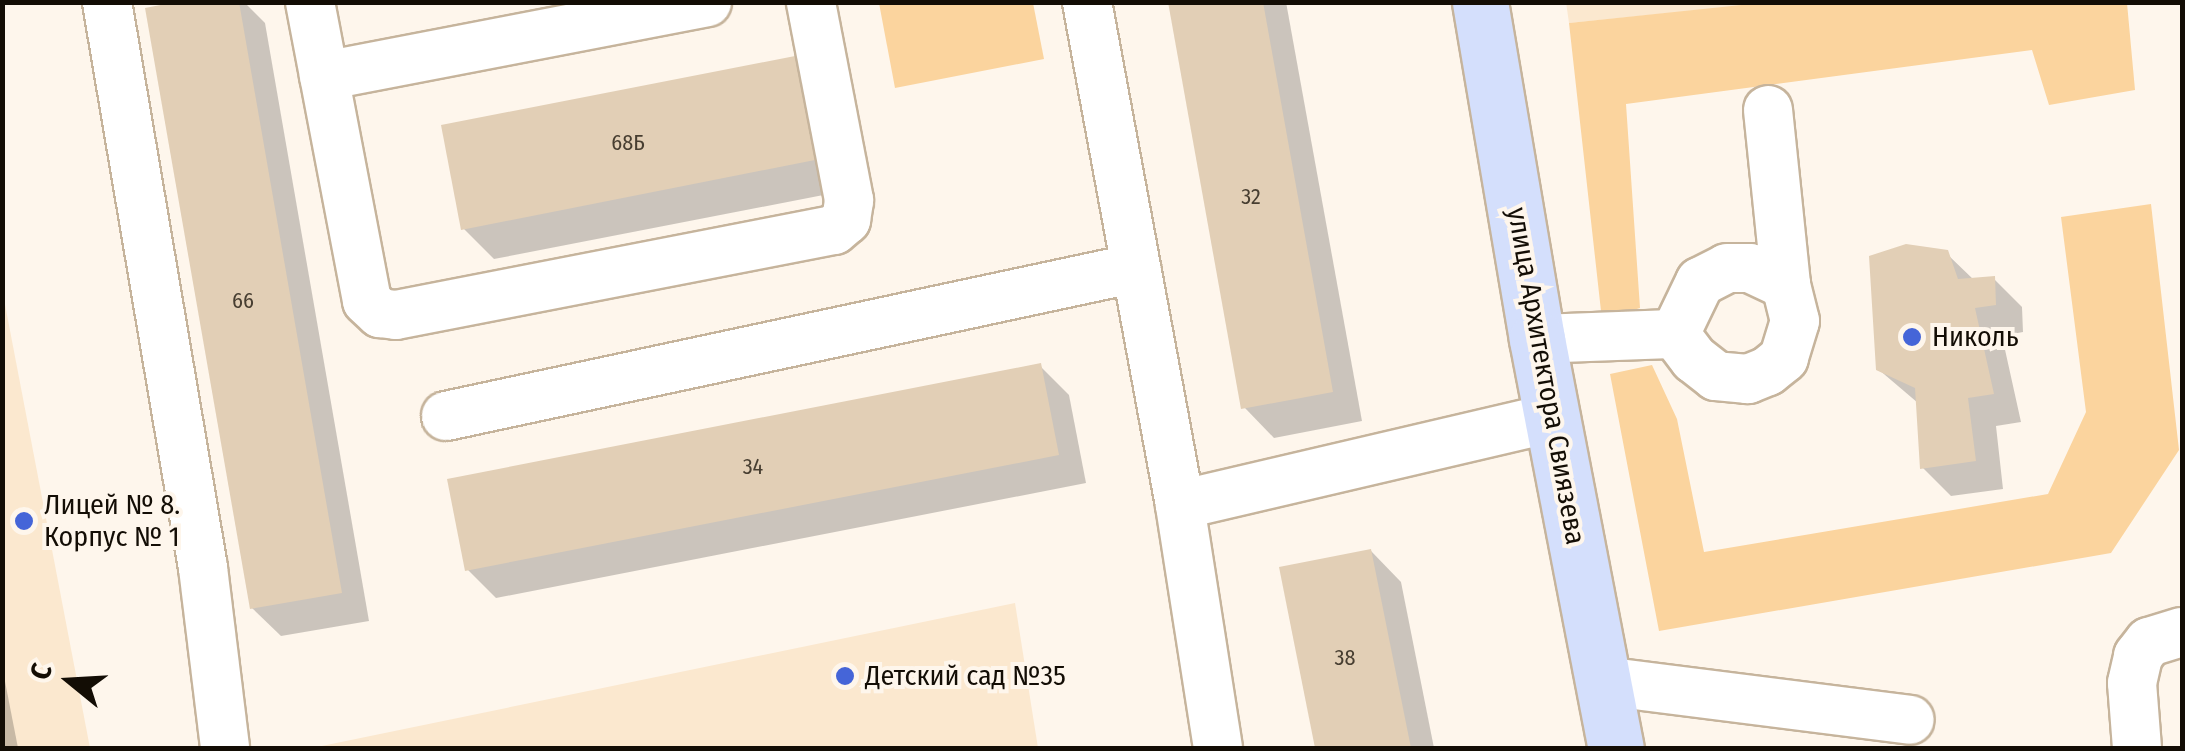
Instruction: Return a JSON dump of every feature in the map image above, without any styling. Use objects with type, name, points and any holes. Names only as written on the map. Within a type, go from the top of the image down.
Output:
[{"type":"main road","name":"улица Архитектора Свиязева","points":[[1480,2],[1552,418],[1616,748]]},
{"type":"lane","points":[[107,2],[203,568],[225,748]]},
{"type":"lane","points":[[310,2],[367,301],[380,313],[396,315],[834,230],[846,220],[849,200],[811,2]]},
{"type":"lane","points":[[324,76],[707,2]]},
{"type":"lane","points":[[1087,2],[1180,505],[1218,748]]},
{"type":"lane","points":[[1676,334],[1694,359],[1716,376],[1748,379],[1768,371],[1784,358],[1792,341],[1794,321],[1786,285],[1768,110]]},
{"type":"lane","points":[[446,416],[1136,268]]},
{"type":"lane","points":[[1676,334],[1700,282],[1727,268],[1750,268],[1786,285]]},
{"type":"lane","points":[[1538,339],[1676,334]]},
{"type":"lane","points":[[1180,505],[1552,418]]},
{"type":"lane","points":[[2138,748],[2132,683],[2138,656],[2149,642],[2182,632]]},
{"type":"lane","points":[[1603,680],[1910,720]]},
{"type":"shaded area","points":[[1566,2],[1770,2],[1770,3],[1569,23]]},
{"type":"shaded area","points":[[1770,2],[2127,3],[2135,90],[2049,105],[2032,50],[1626,104],[1640,308],[1602,320],[1569,23]]},
{"type":"shaded area","points":[[879,3],[1033,3],[1044,59],[895,88]]},
{"type":"shaded area","points":[[2151,204],[2179,450],[2111,553],[1659,631],[1610,374],[1652,365],[1677,419],[1704,552],[2048,494],[2086,412],[2061,217]]},
{"type":"shaded area","name":"Лицей № 8. Корпус № 1","points":[[3,294],[90,748],[3,748]]},
{"type":"shaded area","name":"Детский сад №35","points":[[1015,603],[1038,748],[312,748]]},
{"type":"building","points":[[176,2],[239,2],[342,593],[250,609],[145,8]]},
{"type":"building","points":[[1168,2],[1263,2],[1333,392],[1241,409]]},
{"type":"building","points":[[795,56],[815,160],[461,230],[441,125]]},
{"type":"building","points":[[1906,244],[1948,250],[1958,279],[1995,276],[1996,305],[1975,308],[1994,394],[1968,398],[1976,461],[1920,469],[1915,388],[1876,370],[1869,256]]},
{"type":"building","points":[[1041,363],[1059,455],[465,571],[447,479]]},
{"type":"building","points":[[1371,549],[1411,748],[1315,748],[1279,567]]},
{"type":"place","name":"Николь","points":[[1912,337]]},
{"type":"place","name":"Лицей № 8. Корпус № 1","points":[[24,521]]},
{"type":"place","name":"Детский сад №35","points":[[845,676]]}]
